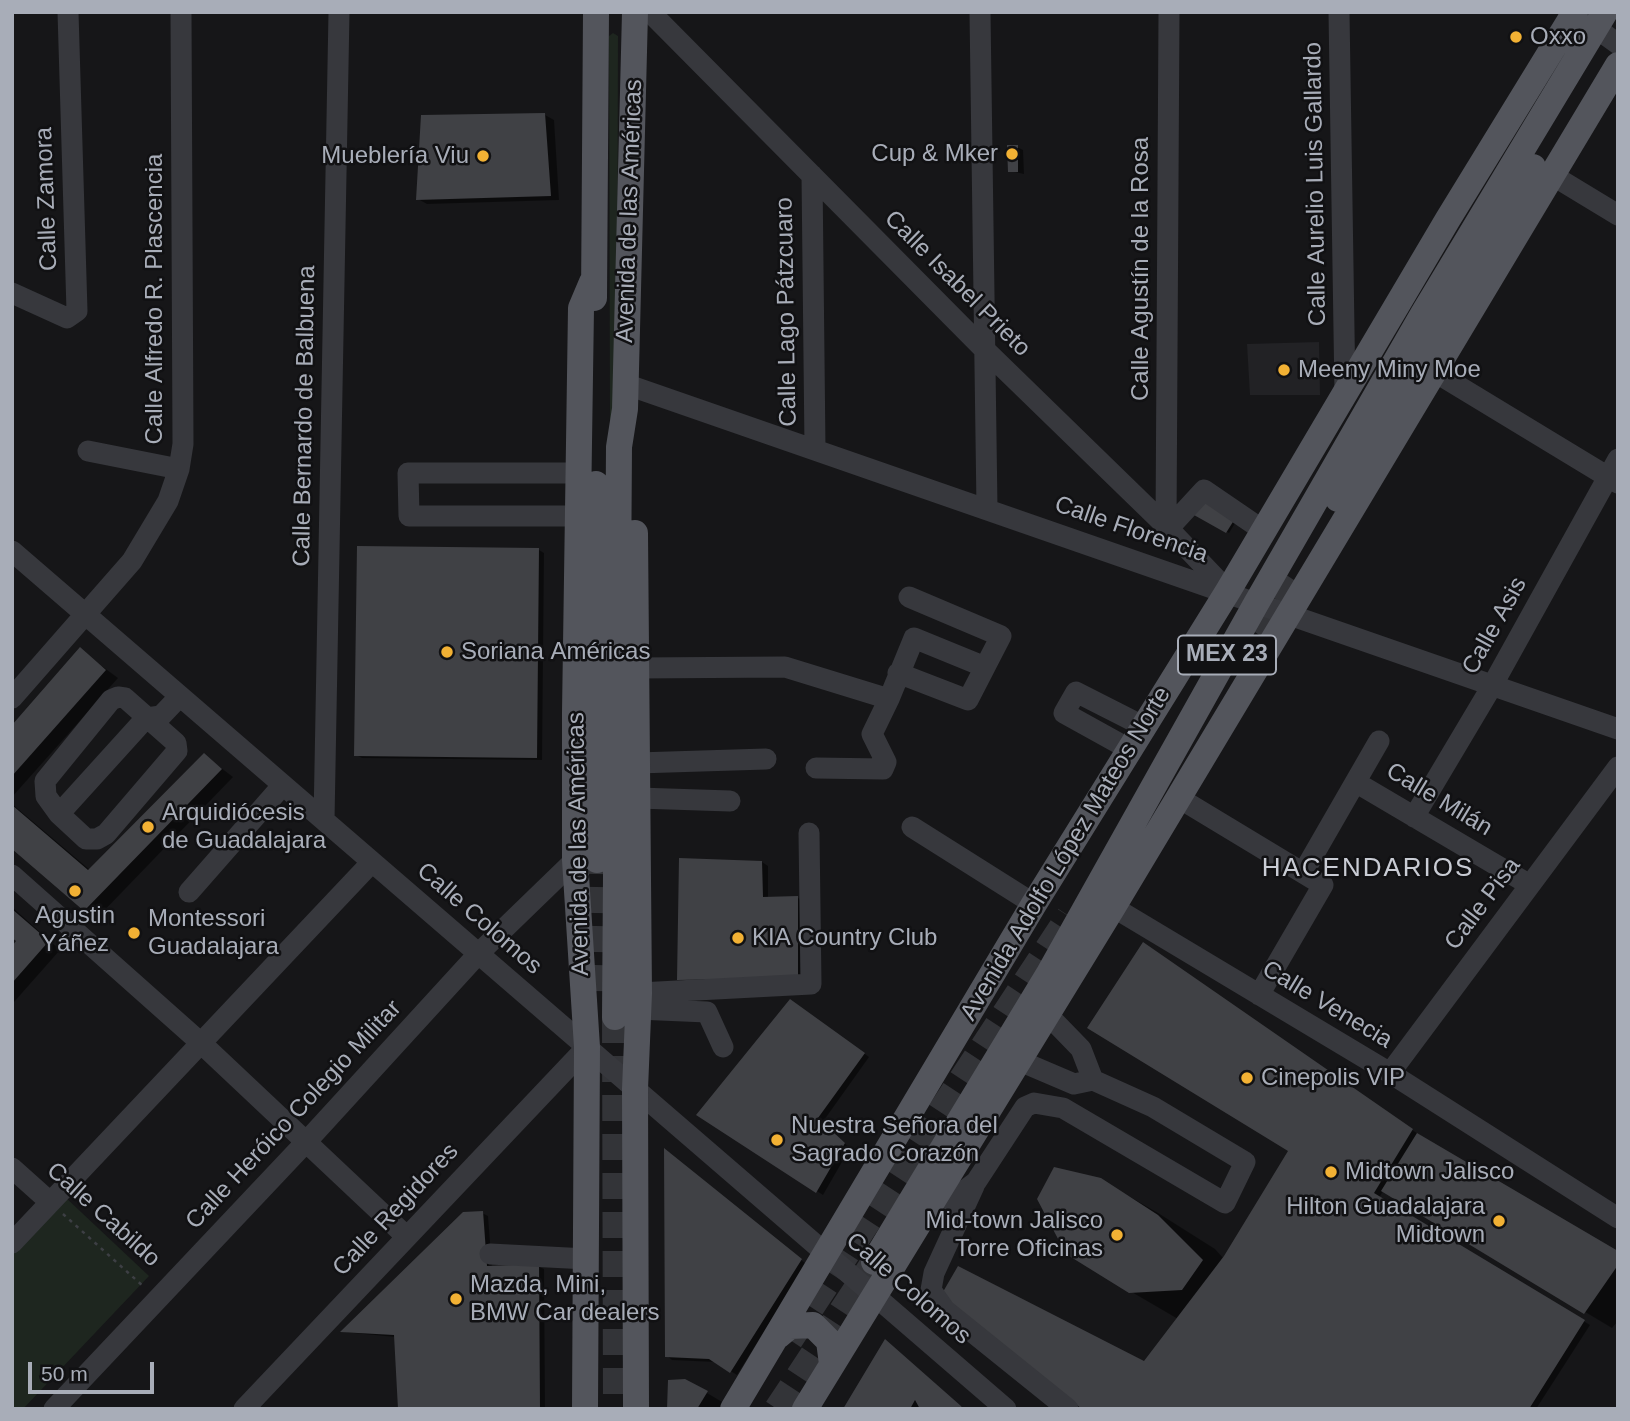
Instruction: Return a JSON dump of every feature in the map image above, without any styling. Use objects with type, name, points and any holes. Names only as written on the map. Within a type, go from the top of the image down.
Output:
[{"type":"main road","name":"Avenida de las Américas","points":[[586,860],[596,323],[592,282],[596,12]]},
{"type":"main road","name":"Avenida de las Américas","points":[[635,12],[625,397],[619,447],[630,1006],[635,1089],[636,1409]]},
{"type":"main road","name":"Avenida Adolfo López Mateos Norte","points":[[733,1409],[1034,904],[1345,396],[1447,219],[1549,59],[1594,26]]},
{"type":"main road","name":"Avenida Adolfo López Mateos Norte","points":[[874,1262],[1048,975],[1257,602],[1423,314],[1594,26]]},
{"type":"main road","points":[[1549,59],[1594,26]]},
{"type":"main road","points":[[1293,576],[1594,26]]},
{"type":"main road","points":[[805,1409],[1020,1061],[1618,65]]},
{"type":"main road","points":[[1502,185],[1522,102]]},
{"type":"main road","points":[[1423,314],[1447,219]]},
{"type":"main road","name":"Avenida de las Américas","points":[[585,1409],[586,860],[578,473],[581,308],[592,282]]},
{"type":"main road","name":"Avenida de las Américas","points":[[625,397],[632,460],[638,668],[638,798],[630,1006]]},
{"type":"main road","points":[[1103,791],[1210,687]]},
{"type":"main road","points":[[778,1336],[797,1324],[813,1325],[829,1341],[832,1364]]},
{"type":"street","name":"Calle Zamora","points":[[12,293],[67,318],[77,311],[68,12]]},
{"type":"street","name":"Calle Alfredo R. Plascencia","points":[[12,698],[132,561],[168,501],[179,469],[183,444],[181,12]]},
{"type":"street","name":"Calle Bernardo de Balbuena","points":[[324,820],[339,12]]},
{"type":"street","name":"Calle Isabel Prieto","points":[[650,12],[1228,591]]},
{"type":"street","points":[[980,12],[986,508]]},
{"type":"street","name":"Calle Agustín de la Rosa","points":[[1167,527],[1169,12]]},
{"type":"street","name":"Calle Aurelio Luis Gallardo","points":[[1339,12],[1345,396]]},
{"type":"street","name":"Calle Lago Pátzcuaro","points":[[812,175],[815,449]]},
{"type":"street","points":[[1552,175],[1618,215]]},
{"type":"street","points":[[1435,372],[1614,473]]},
{"type":"street","name":"Calle Florencia","points":[[625,397],[815,449],[1618,729]]},
{"type":"street","points":[[88,451],[179,469]]},
{"type":"street","points":[[578,473],[408,473],[409,516],[578,516]]},
{"type":"street","name":"Calle Asis","points":[[1414,817],[1614,473]]},
{"type":"street","points":[[1167,527],[1203,490],[1264,531]]},
{"type":"street","name":"Calle Colomos","points":[[12,551],[1006,1409]]},
{"type":"street","points":[[898,673],[968,700],[1001,636],[909,597]]},
{"type":"street","points":[[816,768],[883,769],[886,762],[872,734],[914,638],[985,667]]},
{"type":"street","points":[[638,668],[785,667],[889,699]]},
{"type":"street","points":[[1129,749],[1064,713],[1076,692],[1143,726]]},
{"type":"street","points":[[59,814],[180,696]]},
{"type":"street","points":[[125,698],[155,721],[176,743],[177,751],[106,834],[97,839],[86,839],[59,814],[46,796],[45,782],[111,700],[125,698]]},
{"type":"street","points":[[1303,873],[1379,741]]},
{"type":"street","points":[[637,763],[766,759]]},
{"type":"street","name":"Calle Pisa","points":[[1390,1073],[1618,767]]},
{"type":"street","name":"Calle Milán","points":[[1357,783],[1530,885]]},
{"type":"street","points":[[189,892],[282,786]]},
{"type":"street","points":[[638,798],[730,801]]},
{"type":"street","points":[[1179,798],[1322,885],[1259,995]]},
{"type":"street","points":[[912,827],[1034,904]]},
{"type":"street","points":[[630,1006],[811,984],[809,834]]},
{"type":"street","name":"Calle Heróico Colegio Militar","points":[[54,1409],[307,1141],[479,953],[586,860]]},
{"type":"street","points":[[12,1243],[372,862]]},
{"type":"street","points":[[12,875],[201,1042],[407,1237]]},
{"type":"street","name":"Calle Venecia","points":[[1113,907],[1390,1073],[1618,1218]]},
{"type":"street","points":[[630,1006],[706,1012],[723,1047]]},
{"type":"street","points":[[1048,1014],[1081,1049],[1084,1082],[1063,1108]]},
{"type":"street","name":"Calle Regidores","points":[[244,1409],[587,1047]]},
{"type":"street","points":[[1020,1061],[1153,1107],[1245,1162],[1225,1203],[1063,1108],[1034,1103],[1025,1107],[976,1182],[934,1273],[931,1290],[945,1310],[1068,1409]]},
{"type":"street","name":"Calle Cabildo","points":[[12,1168],[50,1202]]},
{"type":"street","points":[[921,1223],[976,1182]]},
{"type":"street","points":[[490,1254],[587,1259]]},
{"type":"path","name":"Calle Cabildo","points":[[50,1202],[158,1300]]},
{"type":"shaded area","points":[[613,33],[618,36],[617,427],[610,427],[609,36]]},
{"type":"shaded area","name":"Meeny Miny Moe","points":[[1319,342],[1320,395],[1250,395],[1247,344]]},
{"type":"shaded area","points":[[64,1196],[149,1276],[23,1409],[12,1409],[12,1250]]},
{"type":"building","name":"Mueblería Viu","points":[[545,113],[551,196],[416,200],[421,115]]},
{"type":"building","name":"Cup & Mker","points":[[1007,145],[1018,145],[1018,172],[1008,172]]},
{"type":"building","points":[[1203,498],[1236,517],[1226,533],[1194,515]]},
{"type":"building","name":"Soriana Américas","points":[[357,546],[539,548],[537,758],[354,756]]},
{"type":"building","points":[[80,647],[106,670],[12,776],[12,725]]},
{"type":"building","name":"Arquidiócesis de Guadalajara","points":[[204,753],[222,769],[84,911],[12,849],[12,805],[88,870]]},
{"type":"building","name":"KIA Country Club","points":[[679,858],[762,861],[763,897],[798,896],[798,978],[677,980]]},
{"type":"building","points":[[12,909],[49,941],[12,983],[12,946],[16,941],[12,938]]},
{"type":"building","name":"Midtown Jalisco","points":[[1143,942],[1413,1129],[1374,1193],[1585,1320],[1529,1409],[1082,1409],[940,1297],[958,1266],[1144,1361],[1224,1256],[1288,1151],[1087,1028]]},
{"type":"building","points":[[790,999],[865,1053],[818,1118],[845,1143],[816,1193],[696,1115]]},
{"type":"building","name":"Hilton Guadalajara Midtown","points":[[1417,1133],[1618,1251],[1618,1265],[1584,1314],[1381,1191]]},
{"type":"building","points":[[664,1148],[802,1259],[730,1373],[709,1359],[665,1357]]},
{"type":"building","name":"Mid-town Jalisco Torre Oficinas","points":[[1054,1167],[1101,1178],[1158,1215],[1203,1260],[1182,1290],[1129,1293],[1066,1254],[1037,1199]]},
{"type":"building","name":"Mazda, Mini, BMW Car dealers","points":[[483,1211],[487,1266],[539,1264],[540,1409],[398,1409],[394,1335],[340,1332],[463,1212]]},
{"type":"building","points":[[885,1339],[963,1409],[920,1409],[915,1400],[910,1409],[843,1409]]},
{"type":"building","points":[[685,1379],[708,1391],[697,1409],[667,1409],[668,1380]]},
{"type":"tunnel","points":[[1234,665],[1293,576]]},
{"type":"tunnel","points":[[594,991],[597,860]]},
{"type":"tunnel","points":[[790,1340],[1069,916]]},
{"type":"tunnel","points":[[615,1017],[616,1409]]},
{"type":"tunnel","points":[[777,1409],[874,1262]]},
{"type":"place","name":"Oxxo","points":[[1516,37]]},
{"type":"place","name":"Cup & Mker","points":[[1012,154]]},
{"type":"place","name":"Mueblería Viu","points":[[483,156]]},
{"type":"place","name":"Meeny Miny Moe","points":[[1284,370]]},
{"type":"place","name":"Soriana Américas","points":[[447,652]]},
{"type":"place","name":"Arquidiócesis de Guadalajara","points":[[148,827]]},
{"type":"place","name":"Agustin Yáñez","points":[[75,891]]},
{"type":"place","name":"Montessori Guadalajara","points":[[134,933]]},
{"type":"place","name":"KIA Country Club","points":[[738,938]]},
{"type":"place","name":"Cinepolis VIP","points":[[1247,1078]]},
{"type":"place","name":"Nuestra Señora del Sagrado Corazón","points":[[777,1140]]},
{"type":"place","name":"Midtown Jalisco","points":[[1331,1172]]},
{"type":"place","name":"Hilton Guadalajara Midtown","points":[[1499,1221]]},
{"type":"place","name":"Mid-town Jalisco Torre Oficinas","points":[[1117,1235]]},
{"type":"place","name":"Mazda, Mini, BMW Car dealers","points":[[456,1299]]},
{"type":"district","name":"HACENDARIOS","points":[[1368,869]]}]
